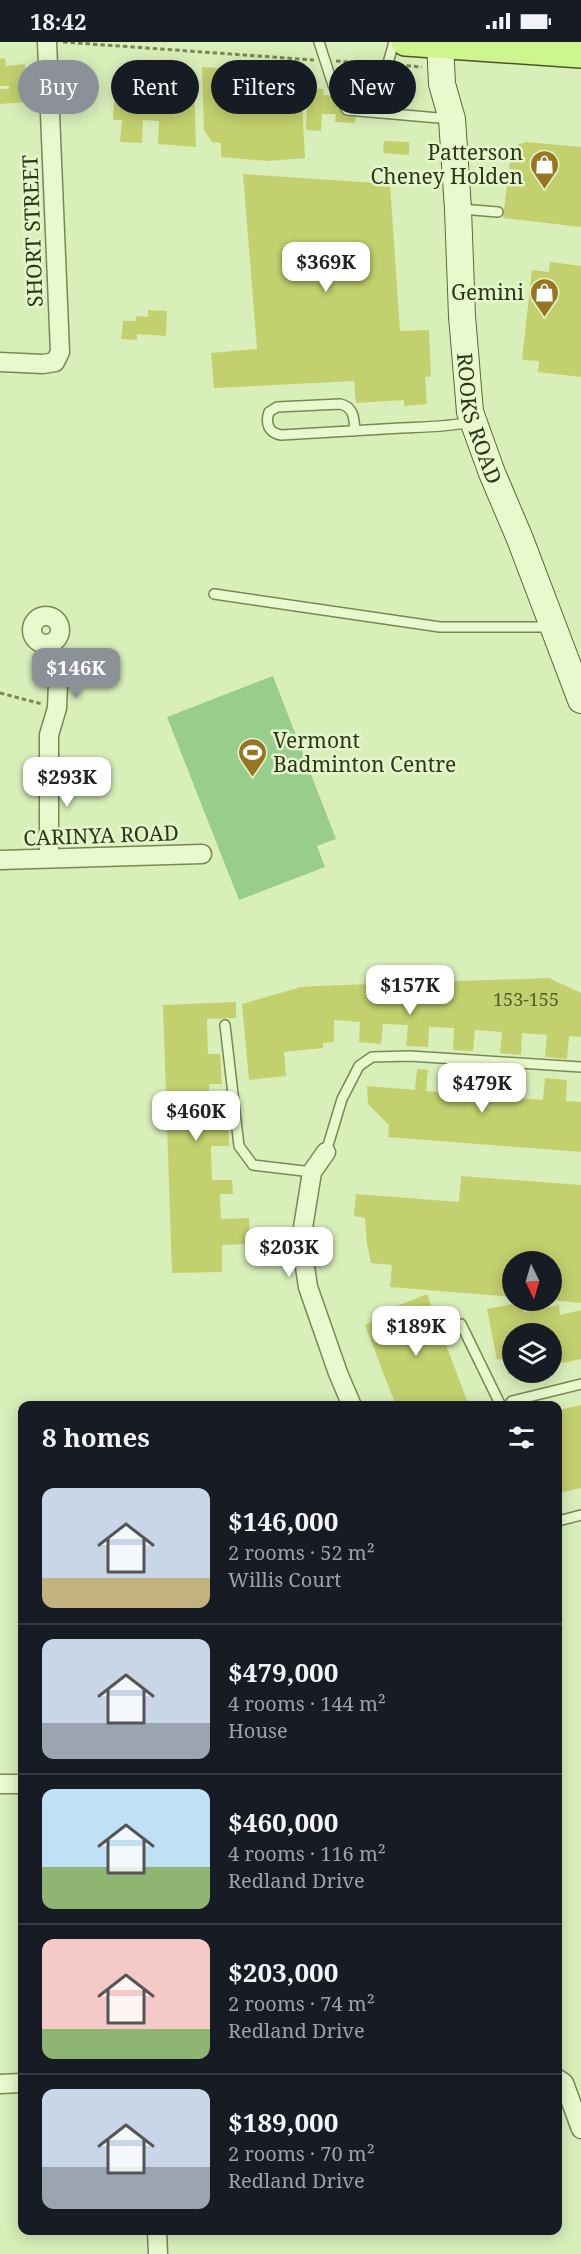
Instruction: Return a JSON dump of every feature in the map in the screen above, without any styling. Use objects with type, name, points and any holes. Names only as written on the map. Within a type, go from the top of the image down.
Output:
[{"type":"main road","points":[[405,42],[449,43],[581,54]]},
{"type":"street","name":"SHORT STREET","points":[[0,362],[43,364],[55,362],[60,351],[47,42]]},
{"type":"street","name":"ROOKS ROAD","points":[[449,43],[457,83],[452,118],[463,327],[468,394],[473,422],[581,700]]},
{"type":"street","points":[[49,858],[49,735],[57,708],[58,684],[51,643]]},
{"type":"street","name":"CARINYA ROAD","points":[[0,860],[202,854]]},
{"type":"street","points":[[326,1152],[312,1172],[301,1240],[308,1287],[350,1401]]},
{"type":"street","points":[[0,1784],[18,1784]]},
{"type":"street","points":[[562,2082],[581,2129]]},
{"type":"street","points":[[0,2084],[18,2083]]},
{"type":"street","points":[[157,2235],[158,2254]]},
{"type":"lane","points":[[319,42],[329,74]]},
{"type":"lane","points":[[389,60],[394,42]]},
{"type":"lane","points":[[400,114],[452,118]]},
{"type":"lane","points":[[458,209],[498,212]]},
{"type":"lane","points":[[355,431],[351,410],[346,405],[340,404],[277,407],[269,412],[267,417],[268,426],[274,434],[355,431],[458,425],[473,422]]},
{"type":"lane","points":[[213,594],[440,627],[553,627]]},
{"type":"lane","points":[[225,1025],[239,1146],[253,1165],[279,1170],[312,1172]]},
{"type":"lane","points":[[326,1152],[342,1099],[359,1066],[372,1058],[410,1056],[581,1067]]},
{"type":"lane","points":[[461,1324],[499,1401]]},
{"type":"lane","points":[[512,1401],[581,1384]]},
{"type":"lane","points":[[562,1520],[581,1515]]},
{"type":"path","points":[[63,42],[329,60]]},
{"type":"path","points":[[416,67],[424,67]]},
{"type":"path","points":[[0,693],[57,708]]},
{"type":"green space","name":"Vermont Badminton Centre","points":[[273,676],[336,839],[317,846],[325,867],[239,900],[167,717]]},
{"type":"building","points":[[5,58],[6,66],[18,65],[18,103],[0,104],[0,89],[9,89],[9,86],[0,86],[0,59]]},
{"type":"building","points":[[202,67],[211,68],[211,114],[303,114],[305,158],[269,161],[221,157],[221,143],[212,142],[204,130]]},
{"type":"building","points":[[317,89],[324,89],[323,95],[329,95],[329,114],[322,114],[321,131],[306,130],[307,114],[317,114]]},
{"type":"building","points":[[113,114],[195,114],[196,147],[158,144],[159,121],[143,120],[142,143],[120,142],[122,120],[113,120]]},
{"type":"building","points":[[336,114],[356,114],[355,123],[335,122]]},
{"type":"building","points":[[384,141],[409,142],[409,155],[383,153]]},
{"type":"building","name":"Patterson Cheney Holden","points":[[527,142],[581,147],[581,227],[503,218],[510,160],[519,144]]},
{"type":"building","points":[[243,174],[390,184],[400,331],[429,330],[431,376],[425,377],[427,404],[404,406],[404,400],[356,403],[354,381],[214,388],[211,353],[257,349]]},
{"type":"building","points":[[550,262],[581,266],[581,377],[538,372],[539,361],[522,360],[532,270],[549,272]]},
{"type":"building","points":[[148,310],[167,311],[166,336],[137,334],[137,340],[121,339],[123,321],[136,321],[136,316],[148,317]]},
{"type":"building","points":[[549,978],[581,993],[581,1037],[569,1036],[567,1059],[545,1057],[547,1035],[522,1033],[521,1055],[500,1053],[502,1032],[475,1030],[473,1051],[453,1050],[454,1028],[429,1027],[428,1047],[406,1046],[408,1025],[383,1024],[381,1044],[359,1042],[360,1022],[334,1020],[334,1042],[323,1043],[323,1048],[284,1052],[286,1076],[249,1080],[242,1004],[301,987]]},
{"type":"building","points":[[236,1002],[236,1018],[207,1019],[208,1054],[220,1054],[222,1084],[209,1084],[210,1118],[228,1117],[229,1146],[211,1146],[212,1180],[232,1180],[233,1194],[220,1194],[221,1219],[249,1218],[250,1244],[222,1245],[222,1272],[172,1273],[163,1005]]},
{"type":"building","points":[[417,1069],[428,1070],[426,1091],[451,1093],[453,1071],[474,1073],[472,1094],[498,1096],[500,1074],[521,1076],[519,1098],[543,1100],[545,1078],[567,1080],[566,1101],[581,1102],[581,1152],[388,1137],[389,1125],[368,1104],[367,1086],[415,1090]]},
{"type":"building","points":[[461,1176],[581,1185],[581,1303],[562,1301],[562,1251],[502,1251],[502,1296],[390,1287],[392,1265],[371,1263],[365,1218],[354,1216],[356,1194],[459,1202]]},
{"type":"building","points":[[427,1294],[467,1401],[394,1401],[365,1325],[390,1316],[387,1310]]},
{"type":"building","points":[[502,1306],[502,1311],[560,1311],[560,1315],[581,1310],[581,1359],[562,1363],[562,1323],[502,1323],[502,1359],[497,1360],[487,1309]]},
{"type":"building","points":[[581,1405],[581,1488],[562,1492],[562,1409]]},
{"type":"place","name":"Patterson Cheney Holden","points":[[544,190]]},
{"type":"place","name":"Gemini","points":[[545,318]]},
{"type":"place","name":"Vermont Badminton Centre","points":[[252,778]]}]
